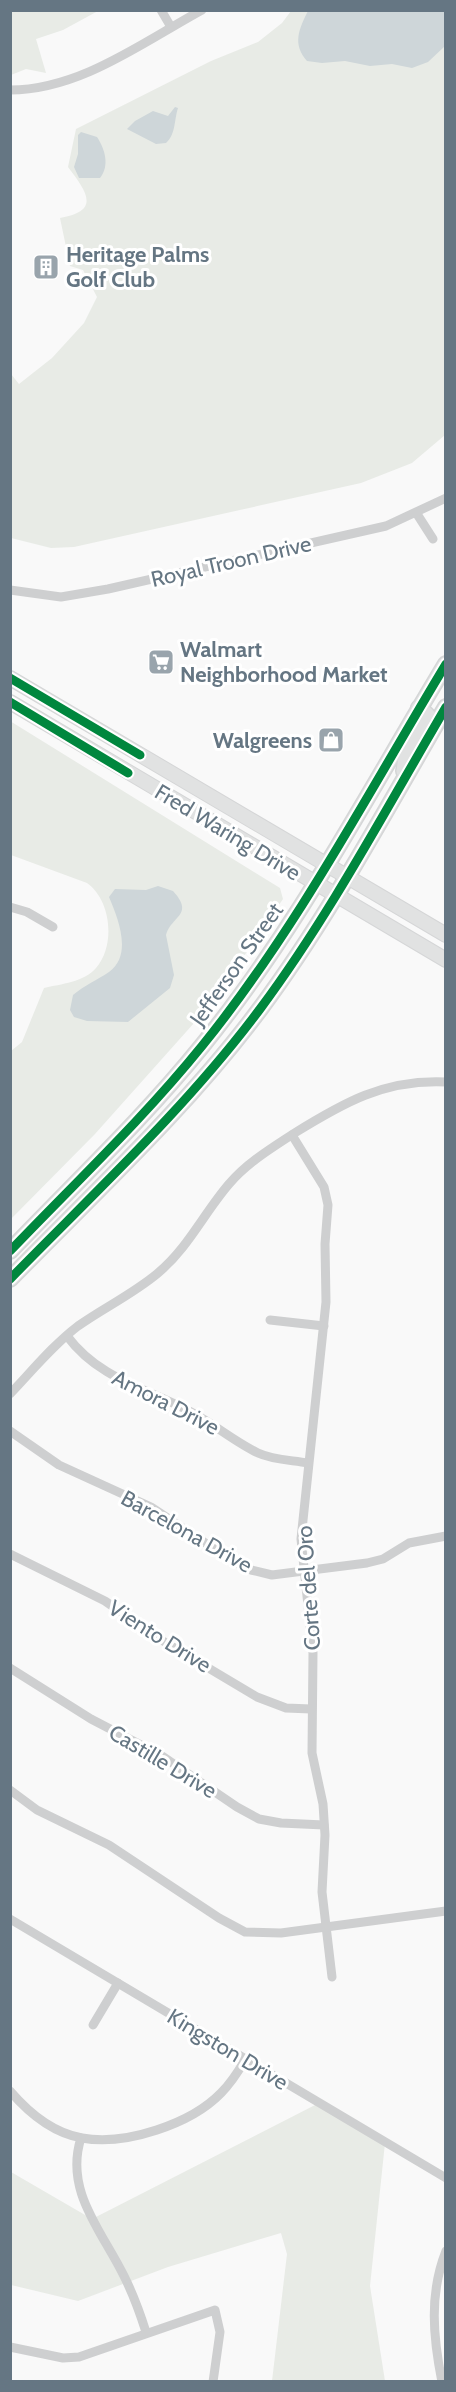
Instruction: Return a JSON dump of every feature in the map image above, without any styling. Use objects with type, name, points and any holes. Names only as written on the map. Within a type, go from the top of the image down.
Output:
[{"type":"main road","name":"Jefferson Street","points":[[10,1251],[168,1087],[203,1045],[275,947],[446,664]]},
{"type":"main road","name":"Fred Waring Drive","points":[[10,678],[446,935]]},
{"type":"main road","name":"Fred Waring Drive","points":[[10,702],[446,960]]},
{"type":"main road","name":"Jefferson Street","points":[[10,1280],[218,1061],[260,1010],[335,895],[446,707]]},
{"type":"main road","points":[[403,780],[407,751],[428,716],[419,708]]},
{"type":"street","points":[[161,10],[171,27]]},
{"type":"street","points":[[10,90],[29,90],[80,77],[202,10]]},
{"type":"street","name":"Royal Troon Drive","points":[[10,590],[61,597],[108,589],[386,526],[417,514],[446,498]]},
{"type":"street","points":[[417,514],[433,539]]},
{"type":"street","points":[[10,907],[27,912],[53,927]]},
{"type":"street","points":[[10,1394],[67,1336],[160,1272],[178,1253],[227,1186],[245,1168],[338,1105],[363,1094],[408,1084],[446,1082]]},
{"type":"street","name":"Corte del Oro","points":[[292,1135],[324,1187],[328,1205],[324,1326],[301,1539],[313,1653],[312,1753],[323,1804],[322,1874],[332,1977]]},
{"type":"street","points":[[270,1320],[324,1326]]},
{"type":"street","name":"Amora Drive","points":[[67,1336],[79,1352],[96,1366],[126,1384],[189,1411],[258,1453],[308,1463]]},
{"type":"street","name":"Barcelona Drive","points":[[10,1431],[59,1465],[151,1507],[243,1566],[272,1575],[382,1559],[409,1543],[446,1536]]},
{"type":"street","name":"Viento Drive","points":[[10,1554],[105,1601],[158,1638],[257,1697],[286,1708],[311,1709]]},
{"type":"street","name":"Castille Drive","points":[[10,1668],[91,1719],[162,1756],[237,1807],[259,1819],[281,1823],[324,1825]]},
{"type":"street","points":[[10,1790],[38,1810],[109,1845],[232,1926],[260,1934],[446,1911]]},
{"type":"street","name":"Kingston Drive","points":[[10,1919],[446,2178]]},
{"type":"street","points":[[93,2025],[118,1983]]},
{"type":"street","points":[[10,2091],[34,2116],[81,2139],[120,2140],[145,2134],[195,2112],[220,2094],[245,2060]]},
{"type":"street","points":[[81,2139],[74,2158],[78,2183],[87,2209],[128,2284],[146,2332]]},
{"type":"street","points":[[442,2382],[436,2350],[433,2312],[438,2277],[446,2251]]},
{"type":"street","points":[[10,2347],[63,2358],[79,2357],[215,2310],[220,2332],[213,2382]]},
{"type":"shaded area","points":[[10,11],[98,11],[63,30],[36,39],[46,73],[26,69],[11,75]]},
{"type":"shaded area","points":[[291,11],[445,11],[445,435],[412,463],[361,483],[74,547],[51,548],[11,538],[11,374],[19,384],[52,358],[84,323],[97,297],[83,270],[70,266],[60,218],[73,215],[86,205],[84,192],[68,167],[76,129],[211,61],[258,42],[282,23]]},
{"type":"shaded area","points":[[308,11],[445,11],[445,46],[428,62],[412,68],[392,64],[370,66],[345,61],[322,63],[307,61],[302,55],[298,36]]},
{"type":"shaded area","points":[[175,107],[178,108],[173,131],[166,143],[156,144],[127,129],[135,121],[153,111],[168,116]]},
{"type":"shaded area","points":[[81,132],[97,137],[102,147],[106,163],[100,178],[79,178],[74,167],[78,154],[78,135]]},
{"type":"shaded area","points":[[10,721],[280,888],[283,899],[211,1004],[95,1134],[11,1219],[11,1051],[22,1042],[44,988],[72,982],[96,968],[106,947],[108,923],[101,900],[87,883],[11,855]]},
{"type":"shaded area","points":[[158,886],[173,891],[182,905],[180,915],[166,935],[174,975],[170,988],[128,1022],[87,1021],[74,1017],[70,1010],[73,995],[109,972],[116,965],[120,956],[122,946],[119,925],[109,897],[115,889],[146,890]]},
{"type":"shaded area","points":[[319,2103],[385,2143],[370,2286],[385,2381],[272,2381],[287,2254],[281,2233],[168,2267],[78,2301],[11,2285],[11,2172],[92,2219]]},
{"type":"cycle path","points":[[10,1251],[156,1099],[237,1001],[330,860],[446,664]]},
{"type":"cycle path","points":[[10,678],[140,755]]},
{"type":"cycle path","points":[[10,702],[128,773]]},
{"type":"cycle path","points":[[10,1279],[171,1115],[260,1009],[334,899],[446,707]]},
{"type":"place","name":"Heritage Palms Golf Club","points":[[46,267]]},
{"type":"place","name":"Walmart Neighborhood Market","points":[[161,662]]},
{"type":"place","name":"Walgreens","points":[[331,740]]}]
